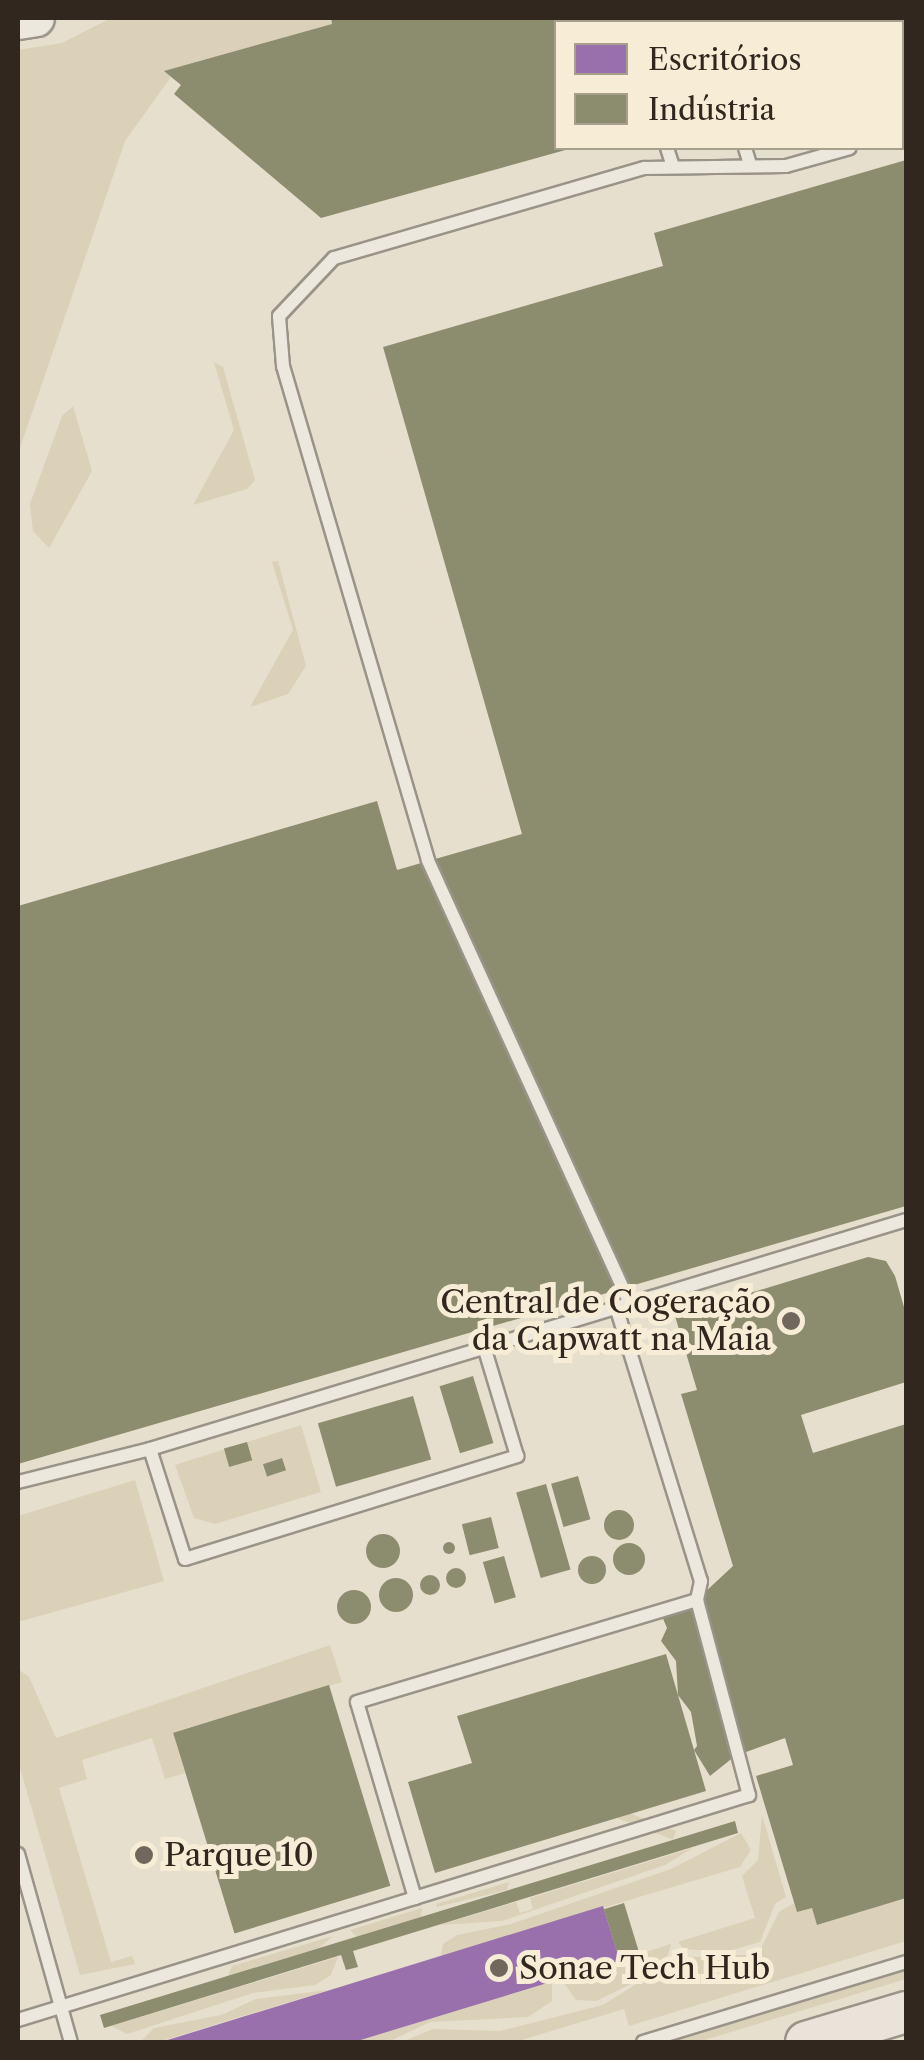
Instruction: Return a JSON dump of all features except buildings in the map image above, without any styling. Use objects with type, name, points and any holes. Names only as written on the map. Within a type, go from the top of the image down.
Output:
[{"type":"main road","points":[[18,21],[36,18]]},
{"type":"main road","points":[[806,2042],[906,2012]]},
{"type":"lane","points":[[669,150],[673,166]]},
{"type":"lane","points":[[746,150],[750,164]]},
{"type":"lane","points":[[631,1306],[428,860],[284,366],[279,316],[334,258],[644,168],[786,166],[843,150]]},
{"type":"lane","points":[[18,1482],[150,1449],[906,1220]]},
{"type":"lane","points":[[18,2020],[749,1796],[696,1600],[701,1581],[616,1310]]},
{"type":"lane","points":[[150,1449],[185,1560],[517,1456],[485,1350]]},
{"type":"lane","points":[[415,1898],[357,1702],[696,1600]]},
{"type":"lane","points":[[18,1854],[71,2042]]},
{"type":"lane","points":[[642,2042],[906,1962]]},
{"type":"shaded area","points":[[111,18],[331,18],[332,24],[165,71],[171,77],[125,141],[18,454],[18,50],[62,43]]},
{"type":"shaded area","points":[[715,18],[906,18],[906,106],[904,20]]},
{"type":"shaded area","points":[[214,362],[223,367],[255,480],[247,489],[193,505],[234,430]]},
{"type":"shaded area","points":[[73,406],[92,471],[49,548],[33,531],[30,504],[62,416]]},
{"type":"shaded area","points":[[278,561],[306,666],[288,694],[250,707],[293,630],[272,562]]},
{"type":"shaded area","points":[[301,1425],[321,1492],[215,1524],[194,1518],[175,1465]]},
{"type":"shaded area","points":[[135,1480],[164,1581],[18,1622],[18,1516]]},
{"type":"shaded area","points":[[330,1645],[342,1682],[173,1732],[185,1773],[165,1779],[152,1738],[82,1760],[87,1779],[59,1788],[111,1962],[132,1956],[135,1964],[80,1975],[18,1761],[18,1669],[29,1677],[56,1738]]},
{"type":"shaded area","points":[[527,1774],[676,1831],[673,1839],[523,1782]]},
{"type":"shaded area","points":[[762,1815],[786,1897],[775,1904],[760,1942],[725,1952],[684,1949],[678,1942],[755,1918],[742,1876],[758,1860]]},
{"type":"shaded area","points":[[741,1833],[751,1850],[740,1867],[441,1956],[443,1944],[457,1935],[511,1924],[671,1869]]},
{"type":"shaded area","points":[[693,1848],[665,1865],[502,1921],[440,1925],[516,1902],[520,1913],[533,1909],[530,1898]]},
{"type":"shaded area","points":[[509,1882],[507,1890],[437,1907],[436,1904]]},
{"type":"shaded area","points":[[906,1898],[906,1941],[629,2026],[624,2009],[515,2042],[402,2042],[433,2029],[500,2031],[603,2005],[678,1958],[758,1954],[779,1912],[794,1903],[797,1912],[812,1908],[818,1925]]},
{"type":"shaded area","points":[[422,1908],[421,1917],[357,1937],[350,1930]]},
{"type":"shaded area","points":[[333,1936],[319,1948],[228,1976],[232,1966]]},
{"type":"shaded area","points":[[671,1944],[668,1955],[629,1985],[596,2001],[576,2000],[561,1979]]},
{"type":"shaded area","points":[[338,1957],[331,1975],[315,1985],[253,1993],[127,2034],[111,2026]]},
{"type":"shaded area","points":[[906,1970],[906,1979],[698,2042],[670,2042]]},
{"type":"shaded area","points":[[552,1982],[552,2001],[528,2017],[430,2022],[388,2042],[354,2042]]},
{"type":"shaded area","points":[[328,1990],[158,2042],[140,2042],[154,2028],[221,2015],[256,1999]]},
{"type":"place","name":"Central de Cogeração da Capwatt na Maia","points":[[791,1321]]},
{"type":"place","name":"Parque 10","points":[[144,1855]]},
{"type":"place","name":"Sonae Tech Hub","points":[[499,1968]]}]
